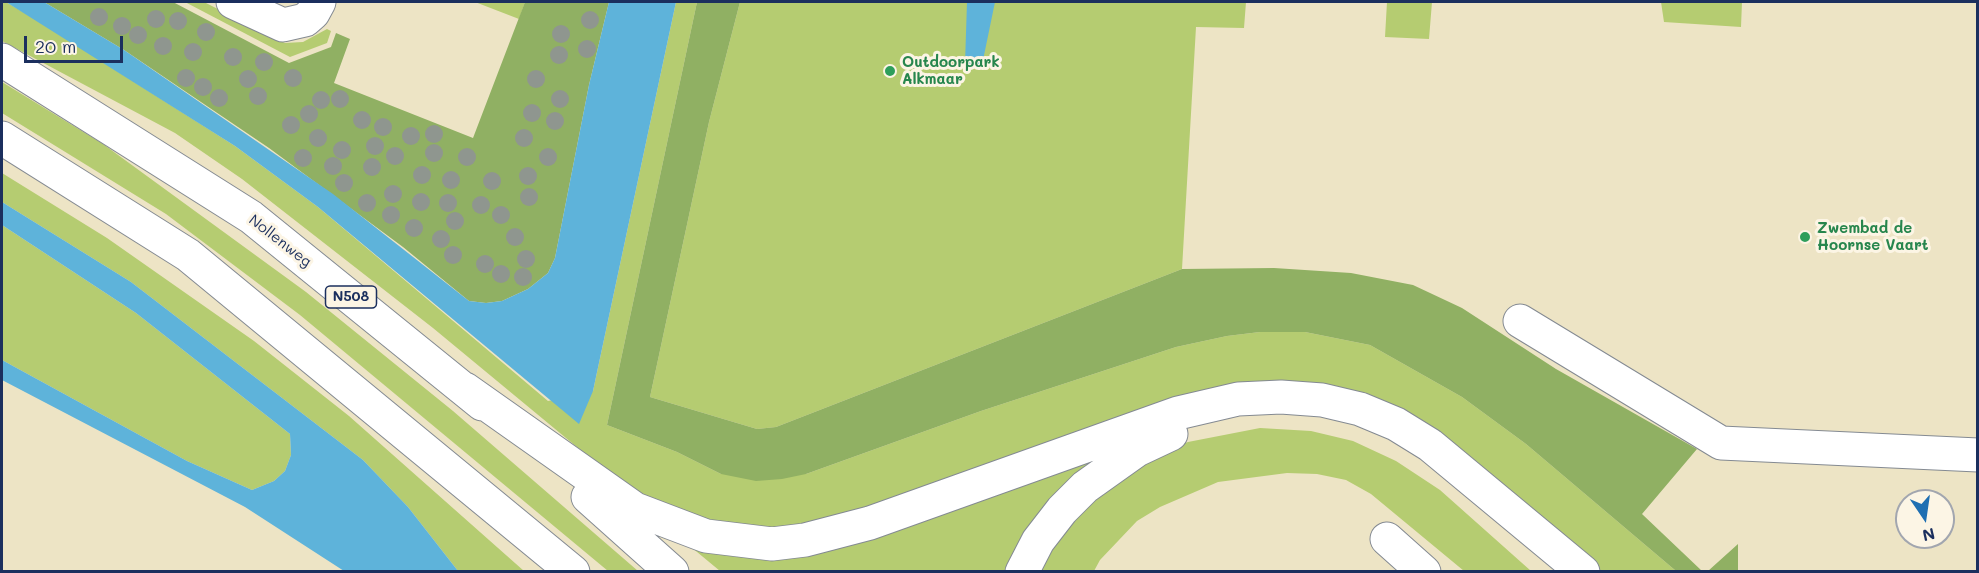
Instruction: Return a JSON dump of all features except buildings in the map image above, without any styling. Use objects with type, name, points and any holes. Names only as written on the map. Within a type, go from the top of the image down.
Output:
[{"type":"main road","points":[[233,2],[283,25],[305,20],[313,13],[319,2]]},
{"type":"main road","name":"Nollenweg","points":[[2,60],[251,217],[465,389],[672,572]]},
{"type":"main road","points":[[2,138],[188,255],[573,572]]},
{"type":"main road","points":[[1520,321],[1721,443],[1977,455]]},
{"type":"main road","points":[[465,389],[635,509],[706,536],[772,543],[805,540],[870,523],[1178,413],[1238,399],[1281,397],[1322,400],[1360,409],[1396,424],[1430,445],[1583,572]]},
{"type":"main road","points":[[1022,572],[1038,541],[1062,510],[1086,487],[1137,450],[1168,435],[1205,423],[1234,417],[1270,415],[1319,418],[1346,425],[1407,453],[1436,472],[1551,572]]},
{"type":"main road","points":[[396,424],[540,572]]},
{"type":"main road","points":[[1387,539],[1424,572]]},
{"type":"green space","points":[[2,2],[6,2],[40,22],[235,146],[318,207],[548,401],[593,391],[676,2],[697,2],[607,425],[677,452],[721,474],[806,474],[981,411],[1176,347],[1227,336],[1260,332],[1305,332],[1370,345],[1462,397],[1526,444],[1676,571],[1599,571],[1508,494],[1312,389],[799,529],[736,530],[648,502],[595,462],[433,328],[242,179],[175,133],[2,41]]},
{"type":"green space","points":[[44,2],[173,2],[289,63],[331,47],[336,33],[350,39],[334,83],[473,138],[525,2],[609,2],[589,85],[555,258],[548,273],[528,289],[502,301],[486,303],[469,301],[403,247],[269,148],[124,50]]},
{"type":"green space","points":[[185,2],[204,2],[285,43],[303,42],[327,29],[331,31],[327,43],[290,57]]},
{"type":"green space","points":[[475,2],[525,2],[519,19]]},
{"type":"green space","points":[[697,2],[740,2],[709,122],[650,397],[757,429],[776,427],[1182,269],[1274,268],[1351,273],[1413,285],[1462,308],[1556,369],[1697,449],[1642,514],[1702,571],[1676,571],[1526,444],[1462,397],[1370,345],[1305,332],[1260,332],[1227,336],[1176,347],[981,411],[806,474],[782,479],[756,481],[721,474],[677,452],[607,425]]},
{"type":"green space","points":[[740,2],[1246,2],[1244,28],[1196,27],[1182,269],[776,427],[757,429],[650,397],[709,122]]},
{"type":"green space","points":[[1387,2],[1432,2],[1429,39],[1385,37]]},
{"type":"green space","points":[[1661,2],[1742,2],[1741,27],[1664,22]]},
{"type":"green space","points":[[2,82],[103,144],[306,292],[453,411],[638,571],[608,571],[300,315],[166,214],[2,113]]},
{"type":"green space","points":[[2,173],[107,238],[254,341],[349,416],[524,571],[458,571],[408,507],[363,460],[131,282],[2,202]]},
{"type":"green space","points":[[2,225],[136,313],[290,434],[291,455],[285,471],[274,481],[252,490],[187,461],[2,360]]},
{"type":"green space","points":[[1260,428],[1311,431],[1353,441],[1396,461],[1440,490],[1531,571],[1464,571],[1371,494],[1346,480],[1317,474],[1287,473],[1218,482],[1160,507],[1137,521],[1100,560],[1094,571],[1038,572],[1051,547],[1091,500],[1167,450],[1188,442]]},
{"type":"green space","points":[[1107,452],[1011,571],[720,571],[691,547],[742,556]]},
{"type":"green space","points":[[1738,544],[1738,571],[1708,571]]},
{"type":"water","points":[[6,2],[44,2],[124,50],[333,194],[469,301],[486,303],[502,301],[528,289],[548,273],[555,258],[589,85],[609,2],[676,2],[593,391],[579,424],[318,207],[235,146]]},
{"type":"water","points":[[967,2],[995,2],[982,65],[965,64]]},
{"type":"water","points":[[2,202],[131,282],[363,460],[408,507],[458,571],[344,571],[245,507],[2,380],[2,360],[187,461],[252,490],[274,481],[285,471],[291,455],[290,434],[136,313],[2,225]]},
{"type":"place","name":"Outdoorpark Alkmaar","points":[[890,71]]},
{"type":"place","name":"Zwembad de Hoornse Vaart","points":[[1805,237]]}]
